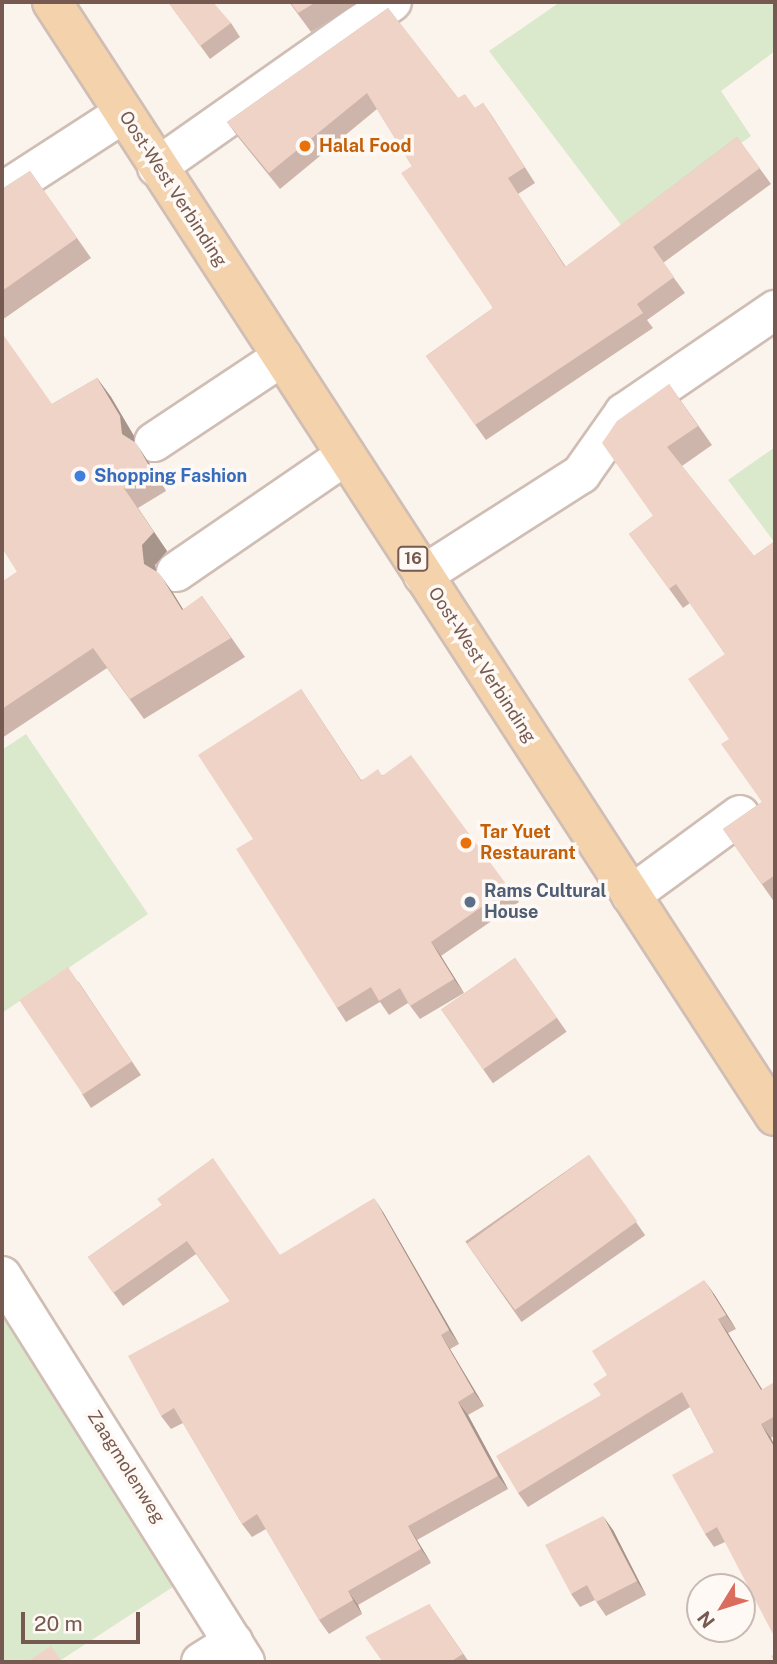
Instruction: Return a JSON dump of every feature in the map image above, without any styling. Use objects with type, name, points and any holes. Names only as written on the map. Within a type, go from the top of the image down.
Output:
[{"type":"main road","name":"Oost-West Verbinding","points":[[52,2],[775,1116]]},
{"type":"street","points":[[157,167],[392,2]]},
{"type":"street","points":[[2,192],[124,113]]},
{"type":"street","points":[[423,575],[581,474],[624,413],[775,310]]},
{"type":"street","points":[[154,442],[282,357]]},
{"type":"street","points":[[176,572],[346,455]]},
{"type":"street","points":[[631,895],[740,815]]},
{"type":"street","name":"Zaagmolenweg","points":[[2,1276],[239,1652]]},
{"type":"street","points":[[201,1662],[239,1652]]},
{"type":"green space","points":[[560,2],[775,2],[775,51],[721,91],[751,136],[624,229],[489,51]]},
{"type":"green space","points":[[775,447],[775,543],[728,480]]},
{"type":"green space","points":[[26,734],[148,914],[2,1013],[2,750]]},
{"type":"green space","points":[[2,1301],[179,1583],[58,1662],[2,1662]]},
{"type":"building","points":[[168,2],[213,2],[231,23],[200,46]]},
{"type":"building","points":[[290,2],[316,2],[298,13]]},
{"type":"building","points":[[388,8],[458,98],[465,94],[475,108],[483,103],[525,167],[508,178],[565,267],[737,137],[760,168],[653,247],[674,277],[637,304],[643,313],[475,425],[426,356],[493,308],[401,173],[412,166],[367,93],[269,173],[227,122]]},
{"type":"building","points":[[30,171],[77,238],[2,291],[2,189]]},
{"type":"building","points":[[2,333],[52,404],[97,378],[120,416],[122,434],[136,443],[152,471],[124,488],[154,532],[142,545],[144,564],[159,573],[182,610],[202,596],[231,638],[130,699],[93,648],[2,709],[2,582],[17,572],[2,548]]},
{"type":"building","points":[[669,384],[698,426],[667,447],[754,556],[775,541],[775,875],[762,884],[723,829],[762,802],[721,744],[729,739],[688,679],[725,654],[676,584],[669,589],[629,534],[653,516],[602,443],[617,421]]},
{"type":"building","points":[[301,689],[361,781],[378,769],[382,776],[411,755],[509,888],[431,942],[454,979],[410,1006],[400,988],[379,1001],[371,987],[337,1008],[236,849],[253,839],[198,755]]},
{"type":"building","points":[[515,958],[557,1018],[483,1069],[441,1010]]},
{"type":"building","points":[[68,967],[132,1062],[83,1095],[19,1000]]},
{"type":"building","points":[[589,1155],[637,1221],[515,1310],[467,1244]]},
{"type":"building","points":[[213,1158],[280,1255],[374,1198],[449,1330],[441,1335],[474,1392],[458,1402],[498,1476],[408,1526],[421,1549],[348,1591],[353,1600],[319,1620],[257,1514],[242,1524],[174,1408],[161,1416],[128,1356],[230,1301],[187,1241],[113,1293],[88,1257],[162,1205],[157,1199]]},
{"type":"building","points":[[704,1280],[726,1315],[718,1319],[761,1390],[775,1382],[775,1416],[761,1424],[775,1449],[775,1638],[756,1602],[756,1573],[741,1573],[717,1527],[705,1534],[672,1475],[714,1452],[682,1392],[518,1493],[496,1456],[601,1395],[593,1384],[607,1375],[592,1351]]},
{"type":"building","points":[[603,1516],[637,1581],[596,1602],[587,1585],[571,1594],[545,1545]]},
{"type":"building","points":[[429,1604],[463,1654],[450,1662],[379,1662],[382,1661],[365,1637]]},
{"type":"building","points":[[51,1646],[62,1662],[27,1662]]},
{"type":"place","name":"Halal Food","points":[[305,146]]},
{"type":"place","name":"Shopping Fashion","points":[[80,476]]},
{"type":"place","name":"Tar Yuet Restaurant","points":[[466,843]]},
{"type":"place","name":"Rams Cultural House","points":[[470,902]]}]
